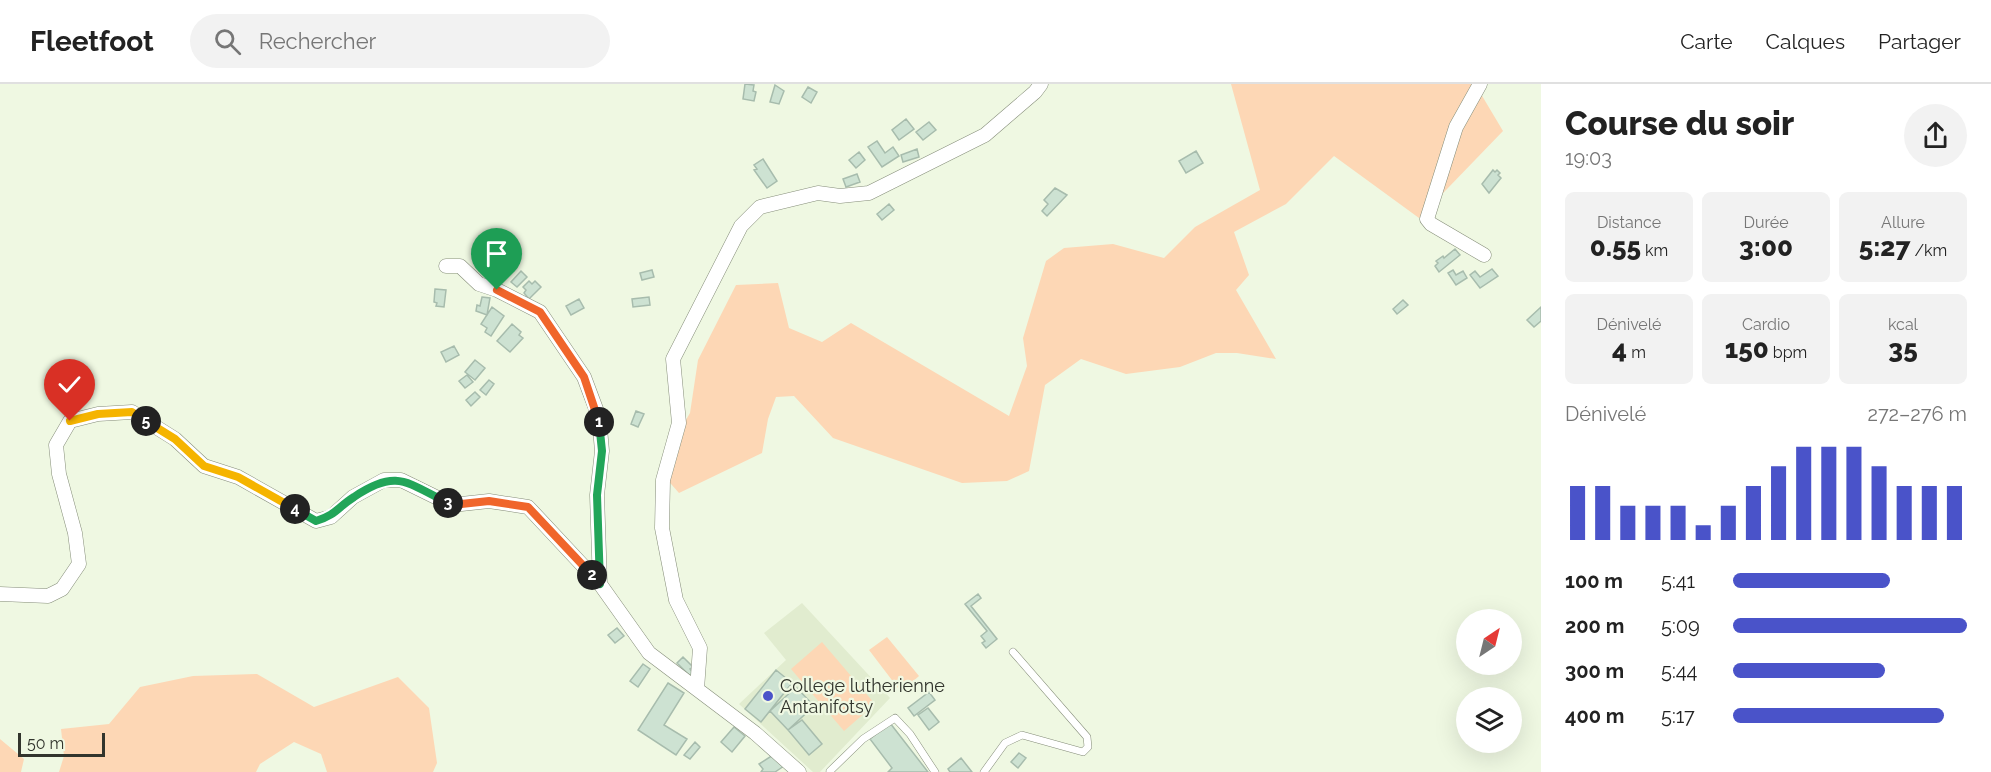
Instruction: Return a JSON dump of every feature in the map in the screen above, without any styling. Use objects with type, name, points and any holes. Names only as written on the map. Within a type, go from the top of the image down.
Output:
[{"type":"street","points":[[697,689],[700,648],[676,600],[662,528],[663,480],[679,423],[673,359],[741,226],[760,207],[818,193],[840,196],[869,193],[880,188],[985,135],[1035,92],[1041,84]]},
{"type":"street","points":[[1480,84],[1456,127],[1427,219],[1431,224],[1484,255]]},
{"type":"street","points":[[446,266],[460,266],[479,284],[497,290],[540,312],[584,377],[599,417],[602,451],[597,495],[600,584]]},
{"type":"street","points":[[0,594],[48,596],[62,590],[73,576],[79,564],[75,533],[59,474],[56,446],[70,421],[98,414],[132,412],[175,439],[204,466],[238,477],[316,521],[331,517],[353,497],[384,480],[401,480],[452,505],[489,501],[528,507],[600,584],[650,653],[756,733],[799,772]]},
{"type":"lane","points":[[984,772],[1005,743],[1022,735],[1083,752],[1088,747],[1087,737],[1013,652]]},
{"type":"lane","points":[[830,771],[863,739],[895,718],[910,734],[935,772]]},
{"type":"shaded area","points":[[1231,84],[1475,84],[1503,131],[1419,218],[1334,156],[1286,204],[1234,232],[1249,275],[1236,290],[1276,359],[1237,353],[1216,353],[1180,367],[1126,374],[1081,359],[1045,385],[1029,471],[1007,481],[962,483],[833,438],[794,396],[776,397],[768,419],[762,453],[679,493],[664,476],[674,440],[690,413],[698,360],[736,285],[778,283],[789,328],[822,342],[851,323],[1009,416],[1027,366],[1023,338],[1046,261],[1064,248],[1113,244],[1164,258],[1195,227],[1260,190]]},
{"type":"shaded area","points":[[802,603],[890,698],[820,772],[813,772],[739,704],[786,660],[764,633]]},
{"type":"shaded area","points":[[887,637],[919,676],[901,692],[869,650]]},
{"type":"shaded area","points":[[822,642],[875,704],[844,731],[791,669]]},
{"type":"shaded area","points":[[257,674],[314,707],[398,677],[429,708],[437,763],[433,772],[327,772],[321,754],[294,742],[260,764],[256,772],[59,772],[64,756],[61,729],[109,724],[140,687],[193,676]]},
{"type":"shaded area","points":[[0,739],[24,759],[21,772],[0,772]]},
{"type":"building","points":[[745,84],[754,85],[753,91],[756,92],[754,101],[743,99]]},
{"type":"building","points":[[775,85],[784,91],[779,104],[770,102]]},
{"type":"building","points":[[808,87],[817,92],[811,103],[802,97]]},
{"type":"building","points":[[906,119],[914,129],[899,140],[892,130]]},
{"type":"building","points":[[929,122],[936,130],[923,140],[916,132]]},
{"type":"building","points":[[877,141],[885,153],[893,147],[899,156],[882,167],[868,147]]},
{"type":"building","points":[[917,149],[919,157],[903,162],[901,155]]},
{"type":"building","points":[[1196,151],[1203,163],[1186,173],[1179,161]]},
{"type":"building","points":[[859,152],[865,160],[856,168],[849,160]]},
{"type":"building","points":[[763,159],[777,181],[767,188],[754,170],[757,169],[754,165]]},
{"type":"building","points":[[1493,170],[1500,173],[1498,175],[1501,178],[1489,193],[1482,184]]},
{"type":"building","points":[[857,174],[860,182],[846,187],[843,179]]},
{"type":"building","points":[[1055,188],[1067,195],[1047,216],[1042,211],[1048,204],[1044,200]]},
{"type":"building","points":[[889,204],[894,210],[882,220],[877,214]]},
{"type":"building","points":[[1455,249],[1460,255],[1439,272],[1435,266],[1438,263],[1436,261]]},
{"type":"building","points":[[499,269],[505,274],[495,285],[490,280]]},
{"type":"building","points":[[1492,269],[1498,276],[1480,288],[1470,275],[1475,271],[1480,277]]},
{"type":"building","points":[[652,270],[654,277],[642,280],[640,273]]},
{"type":"building","points":[[1453,270],[1456,275],[1463,271],[1467,278],[1456,285],[1448,273]]},
{"type":"building","points":[[521,271],[527,277],[517,287],[511,282]]},
{"type":"building","points":[[529,281],[532,284],[535,281],[541,287],[529,299],[523,287]]},
{"type":"building","points":[[435,289],[446,290],[444,307],[436,306],[437,303],[434,302]]},
{"type":"building","points":[[482,297],[490,298],[487,315],[476,311]]},
{"type":"building","points":[[649,297],[650,305],[633,307],[632,299]]},
{"type":"building","points":[[579,299],[584,308],[571,315],[566,306]]},
{"type":"building","points":[[1403,300],[1408,305],[1397,314],[1393,309]]},
{"type":"building","points":[[492,307],[504,316],[491,336],[485,332],[487,328],[481,324]]},
{"type":"building","points":[[1541,307],[1541,321],[1534,327],[1527,320]]},
{"type":"building","points":[[512,324],[521,332],[519,335],[523,338],[510,352],[497,341]]},
{"type":"building","points":[[454,346],[459,355],[446,362],[441,352]]},
{"type":"building","points":[[475,360],[485,368],[475,380],[465,372]]},
{"type":"building","points":[[467,375],[473,382],[465,388],[459,381]]},
{"type":"building","points":[[489,380],[494,384],[486,395],[480,390]]},
{"type":"building","points":[[475,392],[480,397],[471,406],[466,400]]},
{"type":"building","points":[[636,411],[644,414],[638,427],[631,424]]},
{"type":"building","points":[[978,594],[981,598],[971,606],[997,639],[986,648],[981,636],[987,631],[965,604]]},
{"type":"building","points":[[617,628],[624,636],[615,643],[608,635]]},
{"type":"building","points":[[683,657],[693,667],[690,669],[694,674],[691,677],[677,663]]},
{"type":"building","points":[[643,664],[650,669],[638,687],[630,681]]},
{"type":"building","name":"College lutherienne Antanifotsy","points":[[776,670],[792,683],[761,722],[745,709]]},
{"type":"building","points":[[668,683],[684,693],[664,725],[687,739],[676,755],[638,730]]},
{"type":"building","points":[[796,687],[814,706],[788,730],[770,711]]},
{"type":"building","points":[[929,692],[935,700],[914,716],[908,708]]},
{"type":"building","points":[[928,708],[939,722],[929,730],[918,715]]},
{"type":"building","points":[[802,720],[822,744],[809,755],[788,730]]},
{"type":"building","points":[[890,723],[928,772],[888,772],[892,768],[870,739]]},
{"type":"building","points":[[734,727],[745,736],[732,752],[721,742]]},
{"type":"building","points":[[695,742],[700,747],[690,759],[684,755]]},
{"type":"building","points":[[1019,753],[1026,758],[1018,768],[1011,762]]},
{"type":"building","points":[[773,755],[784,766],[775,772],[761,772],[763,769],[759,764]]},
{"type":"building","points":[[961,758],[972,772],[950,772],[948,769]]},
{"type":"place","name":"College lutherienne Antanifotsy","points":[[768,696]]},
{"type":"route","points":[[70,421],[98,414],[132,412],[175,439],[204,466],[238,477],[316,521],[331,517],[353,497],[384,480],[401,480],[452,505],[489,501],[528,507],[600,584],[597,495],[602,451],[599,417],[584,377],[540,312],[497,290]]}]
